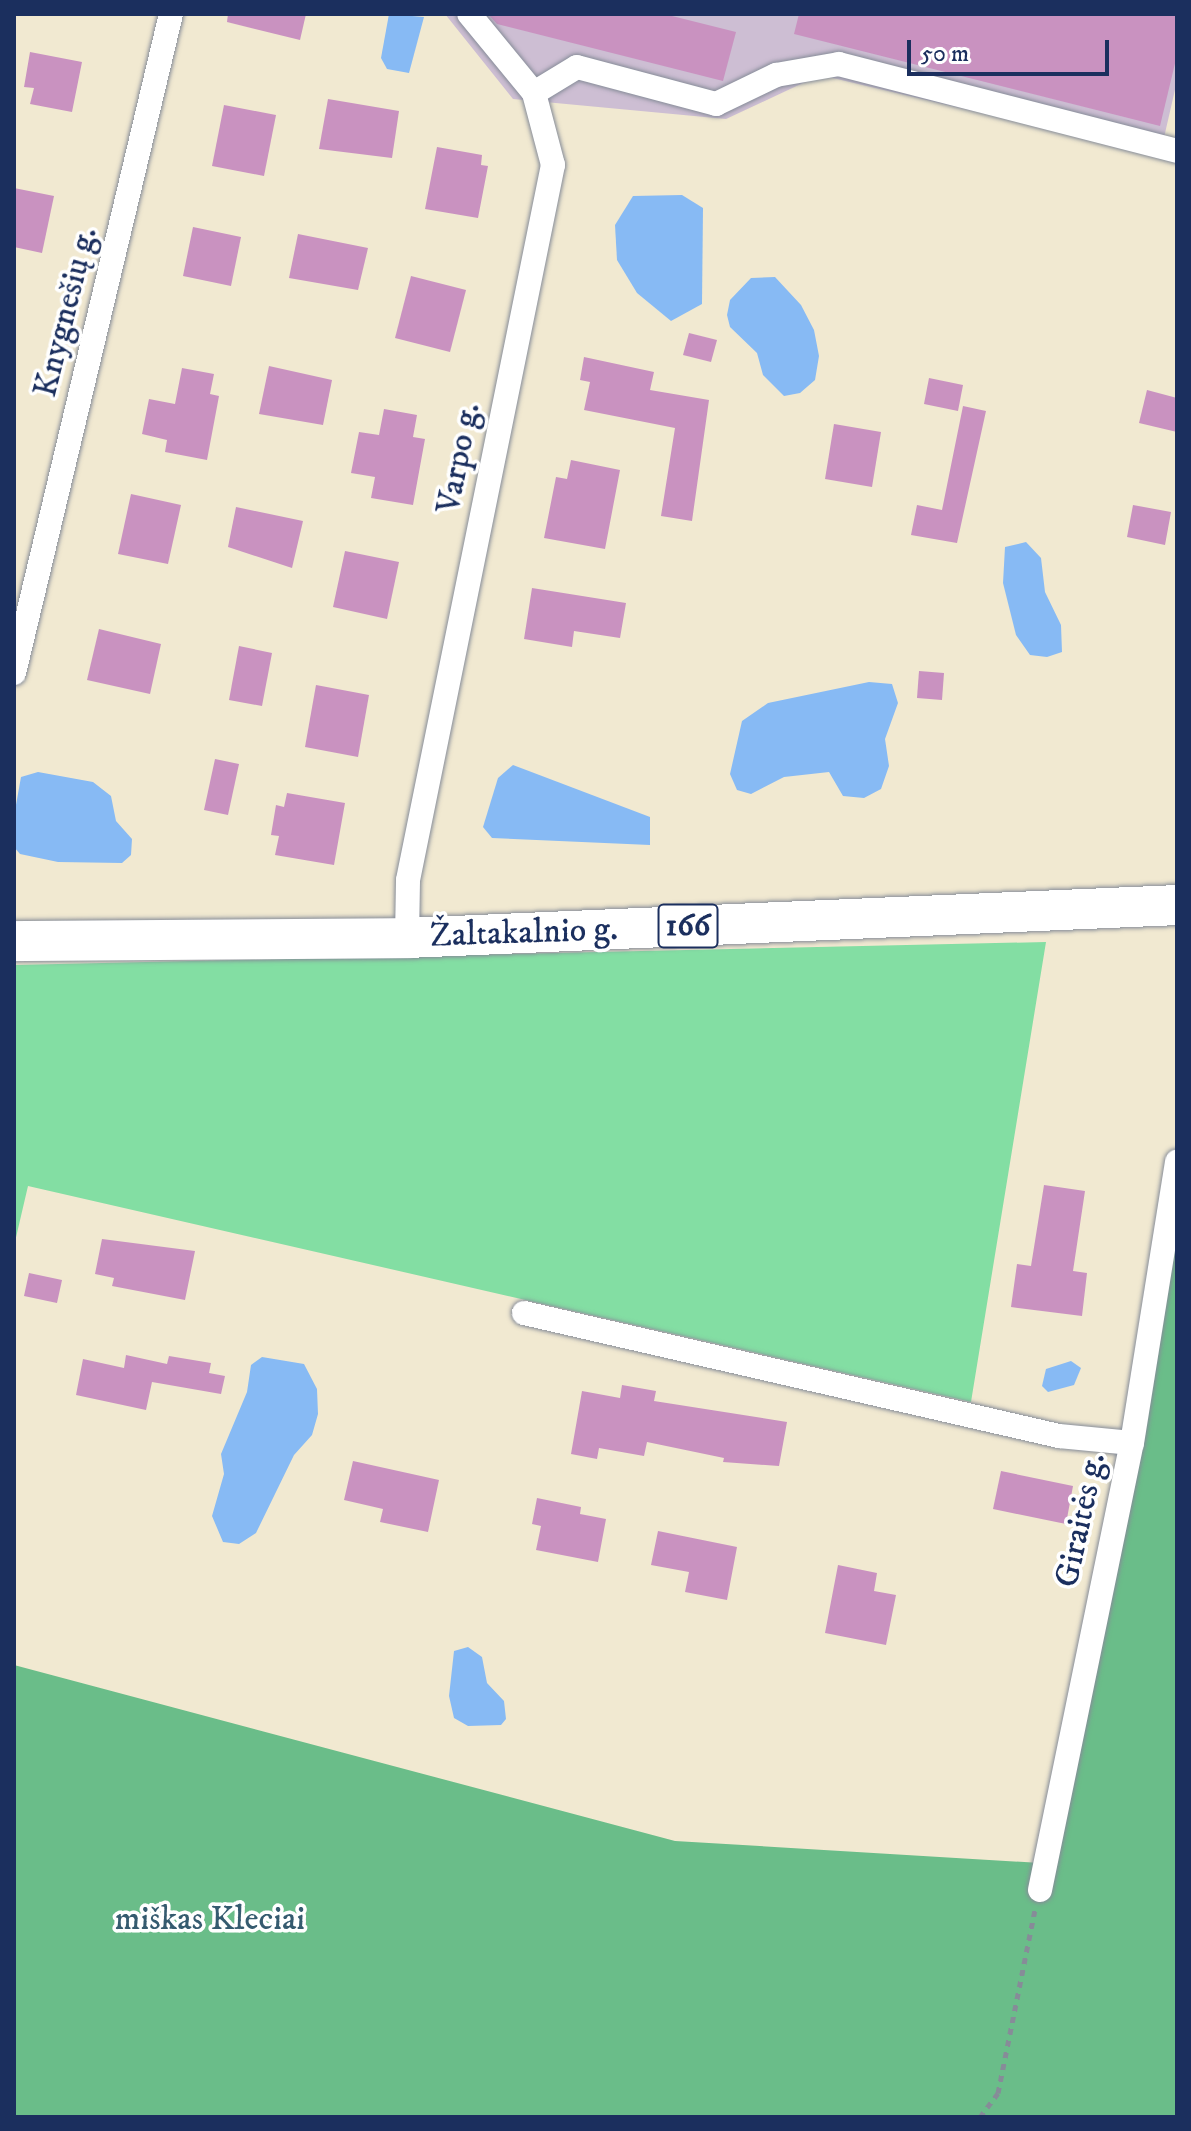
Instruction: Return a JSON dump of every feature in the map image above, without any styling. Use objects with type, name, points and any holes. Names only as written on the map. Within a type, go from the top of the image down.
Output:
[{"type":"main road","name":"Žaltakalnio g.","points":[[14,941],[407,938],[1177,905]]},
{"type":"street","name":"Knygnešių g.","points":[[14,673],[171,14]]},
{"type":"street","name":"Varpo g.","points":[[407,938],[408,880],[553,165],[534,93],[469,14]]},
{"type":"street","points":[[534,93],[577,67],[716,104],[776,75],[839,64],[1177,151]]},
{"type":"street","name":"Giraitės g.","points":[[1040,1890],[1132,1443],[1177,1162]]},
{"type":"street","points":[[524,1313],[1059,1436],[1132,1443]]},
{"type":"path","points":[[980,2117],[998,2093],[1040,1890]]},
{"type":"shaded area","points":[[445,14],[1177,14],[1177,81],[1160,155],[820,75],[726,119],[513,99]]},
{"type":"green space","points":[[1046,942],[971,1402],[28,1186],[14,1246],[14,965]]},
{"type":"green space","name":"miškas Kleciai","points":[[1177,1226],[1177,2117],[14,2117],[14,1665],[675,1841],[1057,1864]]},
{"type":"water","points":[[389,14],[424,17],[409,73],[387,69],[381,58]]},
{"type":"water","points":[[682,195],[703,208],[702,304],[671,321],[637,293],[617,260],[615,225],[633,196]]},
{"type":"water","points":[[775,277],[801,305],[814,330],[819,356],[815,380],[800,393],[784,396],[763,375],[757,353],[730,327],[727,315],[730,300],[751,278]]},
{"type":"water","points":[[1026,542],[1041,558],[1045,592],[1061,625],[1062,652],[1047,657],[1030,655],[1016,635],[1003,583],[1005,547]]},
{"type":"water","points":[[869,682],[892,684],[898,703],[885,739],[889,766],[881,789],[864,798],[843,796],[829,772],[784,777],[751,794],[737,790],[730,774],[742,721],[768,703]]},
{"type":"water","points":[[513,765],[650,817],[650,845],[492,838],[483,827],[498,778]]},
{"type":"water","points":[[38,772],[93,782],[111,796],[116,821],[132,839],[131,855],[122,863],[58,862],[20,854],[14,847],[14,816],[21,777]]},
{"type":"water","points":[[262,1357],[304,1364],[317,1389],[318,1414],[312,1435],[294,1455],[256,1533],[239,1544],[223,1542],[212,1516],[224,1474],[221,1454],[247,1392],[251,1365]]},
{"type":"water","points":[[1071,1361],[1081,1368],[1074,1385],[1048,1392],[1042,1386],[1046,1369]]},
{"type":"water","points":[[468,1647],[482,1657],[487,1683],[504,1701],[506,1719],[501,1725],[468,1726],[454,1718],[449,1696],[454,1651]]},
{"type":"building","points":[[228,14],[306,14],[300,40],[227,22]]},
{"type":"building","points":[[488,14],[664,14],[736,32],[723,81],[497,24]]},
{"type":"building","points":[[799,14],[1177,14],[1177,55],[1160,126],[794,34]]},
{"type":"building","points":[[30,52],[82,62],[72,112],[30,104],[34,88],[24,87]]},
{"type":"building","points":[[328,99],[399,111],[392,158],[319,149]]},
{"type":"building","points":[[224,105],[276,115],[264,176],[212,166]]},
{"type":"building","points":[[437,147],[482,155],[481,165],[488,166],[478,218],[425,209]]},
{"type":"building","points":[[14,188],[54,196],[42,253],[14,247]]},
{"type":"building","points":[[193,227],[241,237],[231,286],[183,276]]},
{"type":"building","points":[[298,234],[368,248],[358,290],[289,278]]},
{"type":"building","points":[[411,276],[466,290],[450,352],[395,338]]},
{"type":"building","points":[[689,333],[717,340],[711,362],[683,355]]},
{"type":"building","points":[[584,357],[654,372],[650,390],[709,400],[692,521],[661,516],[675,428],[584,410],[590,382],[580,380]]},
{"type":"building","points":[[269,366],[332,380],[323,425],[259,414]]},
{"type":"building","points":[[182,368],[214,374],[210,394],[219,396],[207,460],[165,452],[167,440],[142,434],[149,399],[175,404]]},
{"type":"building","points":[[929,378],[963,385],[958,411],[924,404]]},
{"type":"building","points":[[1147,390],[1177,398],[1177,432],[1139,423]]},
{"type":"building","points":[[963,406],[986,411],[957,543],[911,535],[917,505],[942,510]]},
{"type":"building","points":[[384,409],[417,415],[413,437],[425,439],[413,505],[371,498],[375,477],[351,473],[359,432],[379,435]]},
{"type":"building","points":[[834,424],[881,432],[872,487],[825,479]]},
{"type":"building","points":[[571,460],[620,470],[605,549],[544,538],[556,477],[567,479]]},
{"type":"building","points":[[131,494],[181,505],[168,564],[118,554]]},
{"type":"building","points":[[1133,505],[1171,512],[1165,545],[1127,537]]},
{"type":"building","points":[[236,507],[303,521],[292,568],[228,547]]},
{"type":"building","points":[[345,551],[399,562],[387,619],[333,607]]},
{"type":"building","points":[[532,588],[626,603],[620,638],[574,631],[572,647],[524,639]]},
{"type":"building","points":[[99,629],[161,644],[150,694],[87,680]]},
{"type":"building","points":[[239,646],[272,653],[262,706],[229,700]]},
{"type":"building","points":[[919,671],[944,673],[942,700],[917,698]]},
{"type":"building","points":[[316,685],[369,695],[358,757],[305,747]]},
{"type":"building","points":[[215,759],[239,764],[228,815],[204,810]]},
{"type":"building","points":[[287,793],[345,803],[334,865],[275,855],[279,836],[271,835],[276,805],[284,807]]},
{"type":"building","points":[[1044,1185],[1085,1191],[1073,1271],[1087,1273],[1082,1316],[1011,1307],[1017,1264],[1031,1266]]},
{"type":"building","points":[[102,1239],[195,1251],[185,1300],[112,1286],[114,1278],[95,1274]]},
{"type":"building","points":[[29,1273],[62,1280],[57,1303],[24,1296]]},
{"type":"building","points":[[126,1355],[167,1364],[169,1356],[211,1363],[209,1373],[225,1376],[221,1394],[152,1382],[146,1410],[76,1395],[83,1359],[124,1368]]},
{"type":"building","points":[[622,1385],[656,1391],[654,1401],[787,1422],[779,1466],[723,1462],[724,1458],[647,1442],[644,1456],[599,1448],[597,1459],[571,1454],[582,1391],[620,1398]]},
{"type":"building","points":[[353,1461],[439,1480],[428,1532],[380,1522],[383,1509],[344,1500]]},
{"type":"building","points":[[1001,1471],[1073,1486],[1066,1524],[993,1509]]},
{"type":"building","points":[[537,1498],[581,1507],[580,1514],[606,1519],[598,1562],[536,1550],[541,1526],[532,1524]]},
{"type":"building","points":[[658,1531],[737,1547],[727,1600],[685,1592],[689,1572],[651,1565]]},
{"type":"building","points":[[838,1565],[877,1573],[874,1591],[896,1595],[886,1645],[825,1633]]}]
